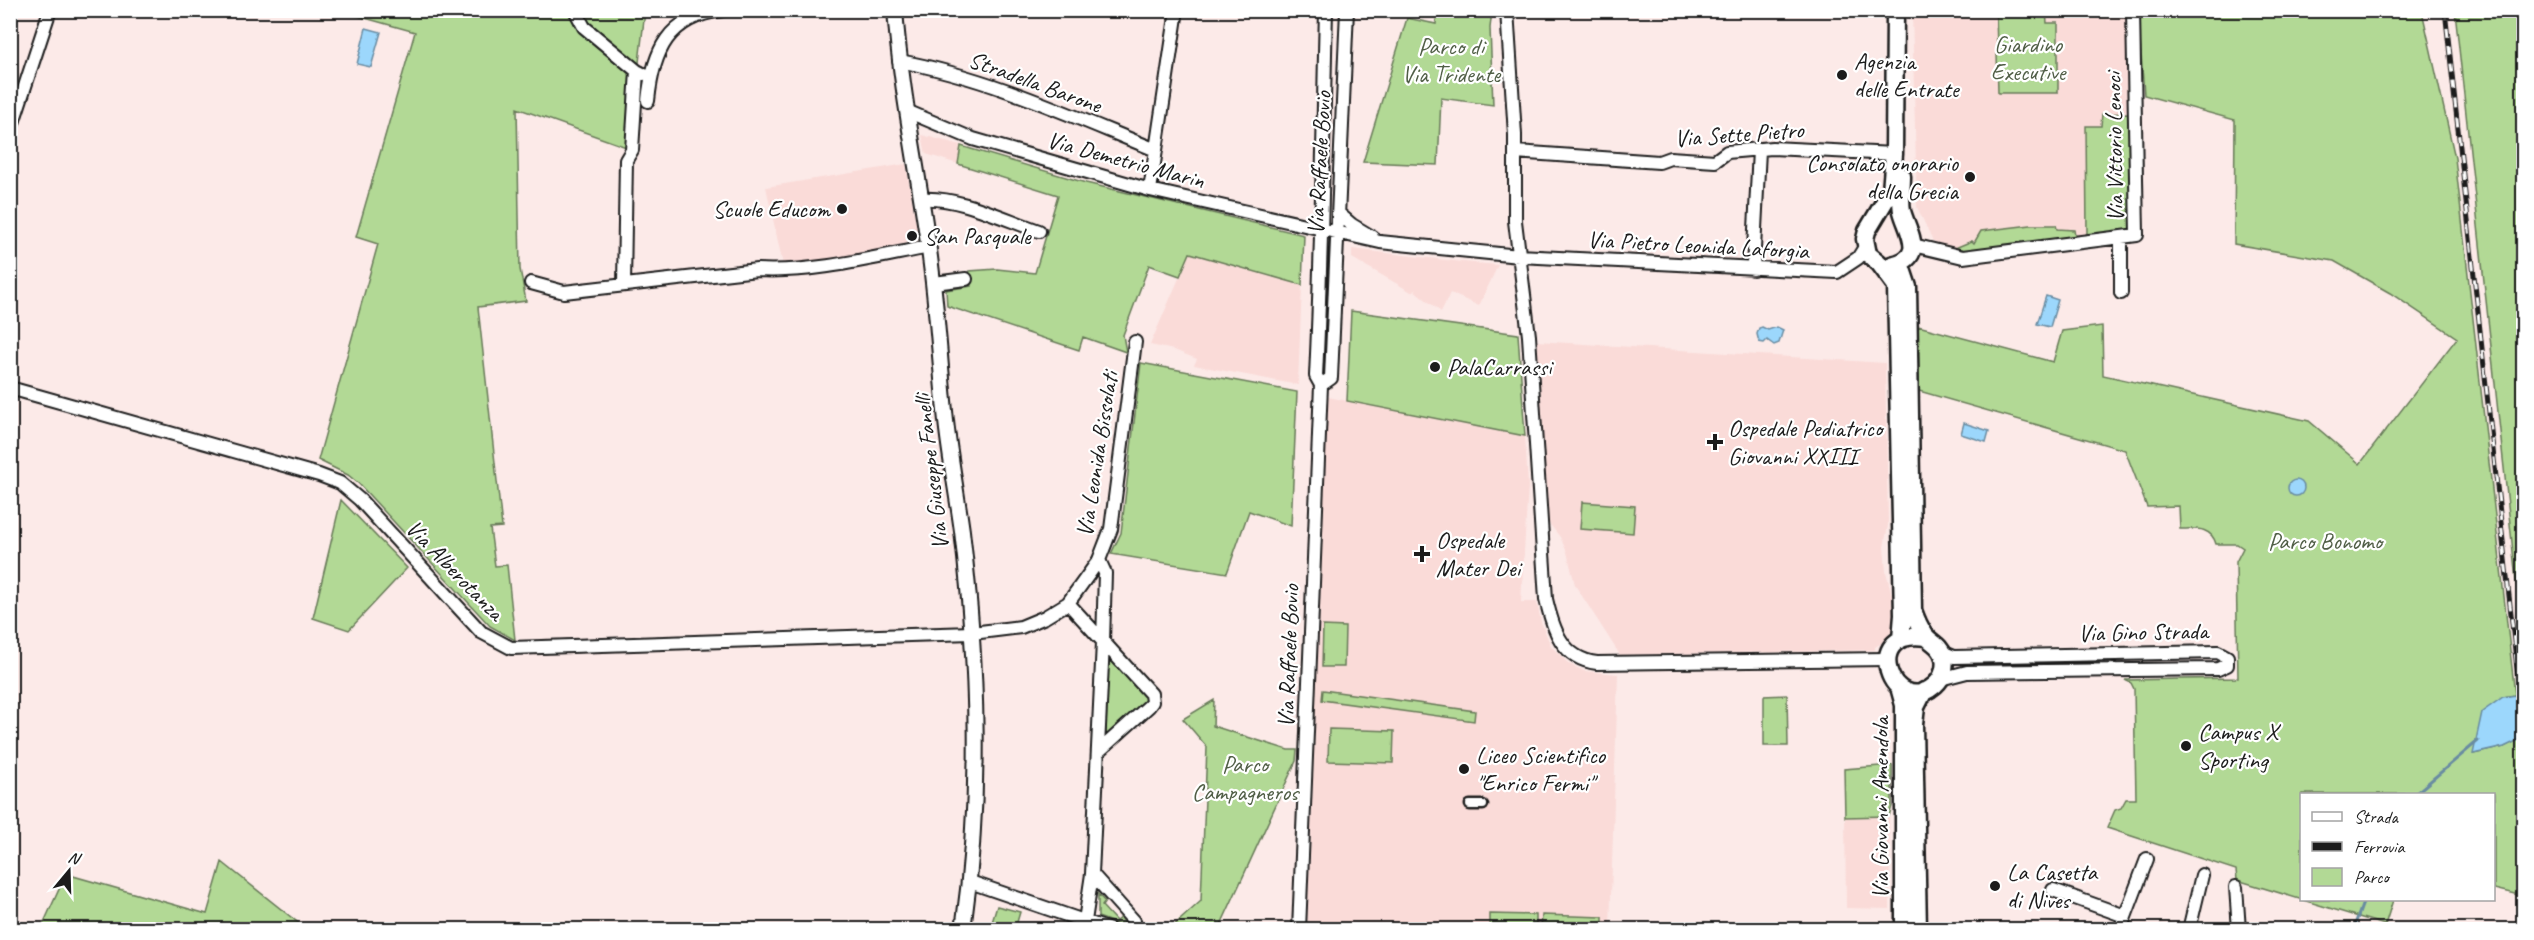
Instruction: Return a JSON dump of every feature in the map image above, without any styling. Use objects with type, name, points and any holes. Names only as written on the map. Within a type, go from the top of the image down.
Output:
[{"type":"main road","points":[[1895,10],[1894,154],[1891,191],[1867,231],[1866,247],[1873,260],[1886,265],[1900,263],[1913,246],[1911,231],[1901,208],[1905,10]]},
{"type":"main road","points":[[1872,224],[1884,217],[1892,217],[1906,224]]},
{"type":"main road","points":[[1879,263],[1896,286],[1903,615],[1901,639]]},
{"type":"main road","points":[[1900,263],[1908,287],[1914,610],[1926,637]]},
{"type":"main road","points":[[1887,659],[1892,647],[1901,639],[1913,635],[1926,637],[1937,644],[1942,652],[1944,669],[1940,679],[1929,690],[1924,691]]},
{"type":"main road","name":"Via Giovanni Amendola","points":[[1887,659],[1887,672],[1899,687],[1904,705],[1904,930]]},
{"type":"main road","name":"Via Giovanni Amendola","points":[[1899,687],[1917,693],[1924,691]]},
{"type":"main road","name":"Via Giovanni Amendola","points":[[1918,930],[1914,724],[1916,707],[1924,691]]},
{"type":"street","points":[[10,132],[50,10]]},
{"type":"street","points":[[575,10],[584,27],[637,71],[650,77]]},
{"type":"street","points":[[648,101],[650,77],[664,44],[676,28],[689,18],[723,10]]},
{"type":"street","name":"Via Giuseppe Fanelli","points":[[896,10],[899,61],[909,112],[934,283],[946,422],[962,531],[972,633],[977,731],[976,808],[970,882],[963,930]]},
{"type":"street","points":[[1150,190],[1177,10]]},
{"type":"street","name":"Via Raffaele Bovio","points":[[1299,930],[1321,385],[1316,376],[1322,230],[1326,10]]},
{"type":"street","name":"Via Raffaele Bovio","points":[[1321,385],[1330,378],[1347,10]]},
{"type":"street","points":[[1507,10],[1515,152],[1515,221],[1529,336],[1546,600],[1554,629],[1566,649],[1582,660],[1597,663],[1887,659]]},
{"type":"street","name":"Via Vittorio Lenoci","points":[[1913,246],[1963,257],[2137,235],[2133,10]]},
{"type":"street","name":"Stradella Barone","points":[[899,61],[925,66],[1038,102],[1156,150]]},
{"type":"street","points":[[624,285],[626,160],[632,150],[637,71]]},
{"type":"street","name":"Via Demetrio Marin","points":[[909,112],[973,139],[1150,190],[1380,242]]},
{"type":"street","name":"Via Sette Pietro","points":[[1515,152],[1659,162],[1670,158],[1715,161],[1727,152],[1772,148],[1894,154]]},
{"type":"street","points":[[1753,269],[1759,150]]},
{"type":"street","points":[[1322,176],[1340,176]]},
{"type":"street","points":[[921,199],[936,198],[953,202],[1039,231]]},
{"type":"street","points":[[1338,213],[1352,225],[1380,242]]},
{"type":"street","points":[[2121,237],[2121,293]]},
{"type":"street","name":"Via Pietro Leonida Laforgia","points":[[1380,242],[1519,256],[1837,272],[1858,258],[1866,247]]},
{"type":"street","points":[[531,283],[564,292],[757,270],[784,271],[825,267],[929,247]]},
{"type":"street","points":[[934,283],[966,279]]},
{"type":"street","name":"Via Leonida Bissolati","points":[[972,633],[1021,627],[1045,618],[1068,603],[1099,560],[1111,529],[1114,512],[1136,342]]},
{"type":"street","name":"Via Alberotanza","points":[[10,388],[319,475],[340,483],[352,491],[481,632],[511,648],[972,633]]},
{"type":"street","points":[[1085,921],[1092,874],[1103,642],[1105,573],[1099,560]]},
{"type":"street","points":[[1068,603],[1149,691],[1152,702],[1098,752]]},
{"type":"street","name":"Via Gino Strada","points":[[1940,679],[1967,672],[2218,669],[2227,665],[2227,657],[2218,651],[1960,657],[1942,652]]},
{"type":"street","points":[[1470,805],[1483,805]]},
{"type":"street","points":[[2120,930],[2147,860]]},
{"type":"street","points":[[1092,874],[1134,921],[1132,930]]},
{"type":"street","points":[[2189,930],[2202,875]]},
{"type":"street","points":[[970,882],[1110,930]]},
{"type":"street","points":[[2236,887],[2239,930]]},
{"type":"street","points":[[1089,892],[1100,888],[1109,893]]},
{"type":"street","points":[[2053,890],[2125,916]]},
{"type":"shaded area","points":[[1912,11],[2138,11],[2132,231],[1954,252],[1933,241],[1917,207]]},
{"type":"shaded area","points":[[922,135],[961,145],[958,164],[926,154]]},
{"type":"shaded area","name":"Scuole Educom","points":[[906,164],[917,230],[905,233],[907,243],[819,265],[784,269],[766,187]]},
{"type":"shaded area","points":[[1352,249],[1498,265],[1479,306],[1450,293],[1441,312],[1414,290],[1413,293],[1352,258]]},
{"type":"shaded area","points":[[1190,253],[1302,285],[1298,385],[1194,365],[1197,359],[1174,350],[1150,345]]},
{"type":"shaded area","name":"Ospedale Pediatrico Giovanni XXIII","points":[[1537,341],[1885,363],[1888,525],[1884,547],[1894,622],[1890,638],[1875,647],[1875,650],[1620,655],[1575,585],[1567,552],[1560,537],[1548,522]]},
{"type":"shaded area","points":[[1328,397],[1525,436],[1528,486],[1521,602],[1537,602],[1541,622],[1551,646],[1569,664],[1584,671],[1618,674],[1610,929],[1307,930]]},
{"type":"shaded area","points":[[1889,816],[1890,909],[1846,908],[1845,817]]},
{"type":"green space","points":[[340,11],[645,11],[629,148],[517,108],[520,269],[526,301],[478,307],[502,527],[490,528],[495,566],[507,565],[515,640],[490,626],[359,484],[348,475],[318,460],[378,244],[356,237],[415,32]]},
{"type":"green space","name":"Parco di Via Tridente","points":[[1437,11],[1492,11],[1490,28],[1493,105],[1441,98],[1438,165],[1363,162],[1407,18],[1436,24]]},
{"type":"green space","name":"Giardino Executive","points":[[1996,11],[2046,11],[2047,23],[2058,23],[2058,93],[1998,93]]},
{"type":"green space","name":"Parco Bonomo","points":[[2138,11],[2422,11],[2455,158],[2515,695],[2503,697],[2474,754],[2504,747],[2519,739],[2524,778],[2523,896],[2495,889],[2495,793],[2300,793],[2300,899],[2237,880],[2236,870],[2107,828],[2115,810],[2121,808],[2126,799],[2136,799],[2134,689],[2131,683],[2125,680],[2238,678],[2236,562],[2243,548],[2237,544],[2216,544],[2214,538],[2206,531],[2180,529],[2179,506],[2147,507],[2125,450],[1919,391],[1918,326],[2053,362],[2062,331],[2102,326],[2103,375],[2309,421],[2360,464],[2457,338],[2390,293],[2334,261],[2234,244],[2235,120],[2144,95]]},
{"type":"green space","points":[[2455,11],[2523,11],[2523,645]]},
{"type":"green space","points":[[2129,113],[2132,229],[2087,235],[2086,126],[2101,126],[2102,114]]},
{"type":"green space","points":[[961,146],[1086,183],[1304,235],[1302,285],[1190,253],[1180,276],[1149,265],[1123,335],[1126,352],[1083,337],[1079,350],[947,306],[946,290],[971,286],[969,271],[997,269],[1035,273],[1058,195],[958,164]]},
{"type":"green space","points":[[2031,225],[2056,225],[2057,229],[2074,230],[2075,236],[1970,251],[1954,251],[1955,248],[1972,241],[1974,243],[1981,231]]},
{"type":"green space","name":"PalaCarrassi","points":[[1351,311],[1518,334],[1525,436],[1347,401]]},
{"type":"green space","points":[[1141,363],[1297,392],[1291,526],[1249,511],[1227,573],[1111,554],[1121,533]]},
{"type":"green space","points":[[341,500],[407,568],[349,630],[313,618]]},
{"type":"green space","points":[[1582,502],[1635,506],[1633,533],[1580,529]]},
{"type":"green space","points":[[1323,626],[1345,627],[1344,667],[1322,667]]},
{"type":"green space","points":[[1113,661],[1146,697],[1146,700],[1109,735],[1106,733],[1108,663]]},
{"type":"green space","points":[[1323,690],[1475,711],[1474,721],[1322,700]]},
{"type":"green space","points":[[1787,695],[1788,746],[1764,746],[1764,696]]},
{"type":"green space","name":"Parco Campagneros","points":[[1214,700],[1213,726],[1288,750],[1297,750],[1296,761],[1219,929],[1170,929],[1201,901],[1207,747],[1183,719]]},
{"type":"green space","points":[[1329,729],[1394,731],[1393,763],[1328,761]]},
{"type":"green space","points":[[1892,765],[1892,806],[1889,816],[1845,817],[1844,769]]},
{"type":"green space","points":[[222,862],[306,929],[41,929],[66,874],[207,914]]},
{"type":"green space","points":[[1098,894],[1105,902],[1102,906],[1116,921],[1120,918],[1125,924],[1123,926],[1098,917]]},
{"type":"green space","points":[[2306,901],[2393,901],[2385,925]]},
{"type":"green space","points":[[997,906],[1020,912],[1015,929],[990,929]]},
{"type":"green space","points":[[1490,914],[1536,915],[1536,929],[1490,929]]},
{"type":"green space","points":[[1542,915],[1603,917],[1603,929],[1541,929]]},
{"type":"water","points":[[366,28],[381,32],[371,67],[357,64]]},
{"type":"water","points":[[2046,296],[2058,300],[2050,327],[2037,324]]},
{"type":"water","points":[[1777,327],[1783,330],[1779,343],[1774,345],[1767,340],[1764,343],[1759,342],[1757,334],[1759,328],[1768,330]]},
{"type":"water","points":[[1964,423],[1989,431],[1986,442],[1961,434]]},
{"type":"water","points":[[2296,480],[2304,488],[2296,496],[2288,488]]},
{"type":"water","points":[[2523,694],[2523,738],[2504,747],[2473,754],[2482,712],[2503,697]]},
{"type":"waterway","points":[[2416,793],[2478,741]]},
{"type":"waterway","points":[[2353,930],[2364,901]]},
{"type":"railway","points":[[2445,10],[2524,733]]},
{"type":"place","name":"Agenzia delle Entrate","points":[[1842,75]]},
{"type":"place","name":"Consolato onorario della Grecia","points":[[1970,177]]},
{"type":"place","name":"Scuole Educom","points":[[842,209]]},
{"type":"place","name":"San Pasquale","points":[[912,236]]},
{"type":"place","name":"PalaCarrassi","points":[[1435,367]]},
{"type":"place","name":"Ospedale Pediatrico Giovanni XXIII","points":[[1715,442]]},
{"type":"place","name":"Ospedale Mater Dei","points":[[1422,554]]},
{"type":"place","name":"Campus X Sporting","points":[[2186,746]]},
{"type":"place","name":"Liceo Scientifico \"Enrico Fermi\"","points":[[1464,769]]},
{"type":"place","name":"La Casetta di Nives","points":[[1995,886]]}]
